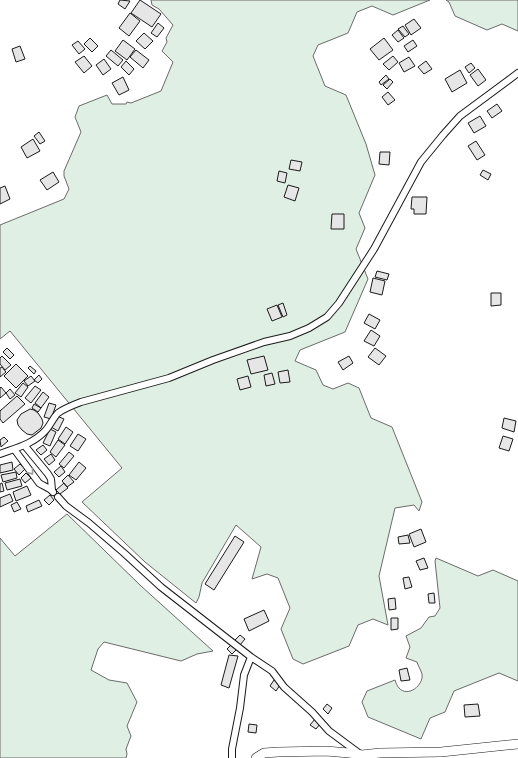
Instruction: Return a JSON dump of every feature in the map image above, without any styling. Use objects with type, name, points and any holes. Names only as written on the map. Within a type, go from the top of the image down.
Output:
[{"type":"main road","points":[[256,758],[264,753],[278,752],[326,751],[362,755],[441,752],[518,744]]},
{"type":"street","points":[[0,454],[25,446],[45,431],[59,413],[68,406],[169,378],[213,360],[264,342],[290,336],[309,328],[327,317],[339,303],[374,249],[422,162],[443,134],[460,116],[518,73]]},
{"type":"street","points":[[25,446],[48,474],[54,493]]},
{"type":"street","points":[[14,449],[39,483],[54,493],[66,506],[101,533],[162,587],[251,657],[272,671],[284,686],[312,712],[329,731],[362,755]]},
{"type":"street","points":[[232,758],[244,675],[251,657]]},
{"type":"green space","points":[[151,0],[430,0],[393,15],[372,6],[357,12],[348,33],[318,45],[313,56],[325,86],[346,95],[366,144],[375,175],[359,213],[365,228],[356,249],[368,279],[345,332],[300,350],[295,361],[316,370],[323,385],[333,389],[348,383],[359,388],[371,418],[392,427],[422,502],[419,511],[414,505],[395,508],[379,576],[388,625],[373,619],[358,625],[349,646],[303,664],[293,659],[281,629],[290,608],[278,578],[267,574],[252,579],[261,547],[236,525],[202,583],[196,603],[145,562],[82,502],[122,468],[10,331],[0,339],[0,225],[64,199],[69,189],[64,176],[64,171],[81,132],[75,117],[79,106],[107,95],[112,104],[126,104],[127,102],[131,103],[161,91],[173,62],[162,51],[167,42],[166,38],[173,25],[159,9],[152,5]]},
{"type":"green space","points":[[446,0],[518,0],[518,31],[502,24],[487,30],[455,16],[449,2]]},
{"type":"green space","points":[[67,514],[141,586],[213,651],[197,654],[181,661],[104,642],[98,649],[91,670],[109,680],[127,683],[137,702],[127,726],[131,736],[126,749],[126,758],[0,758],[0,538],[15,556]]},
{"type":"green space","points":[[436,558],[478,576],[493,570],[518,581],[518,681],[499,673],[454,691],[445,712],[430,718],[421,739],[368,717],[362,702],[367,691],[395,680],[399,688],[407,692],[415,689],[421,682],[422,674],[417,662],[406,658],[410,647],[406,636],[421,628],[429,617],[435,616],[440,608],[435,561]]},
{"type":"building","points":[[120,0],[130,1],[125,9],[118,4]]},
{"type":"building","points":[[140,0],[161,14],[152,27],[131,13]]},
{"type":"building","points":[[130,13],[140,21],[129,36],[119,28]]},
{"type":"building","points":[[414,19],[421,28],[411,35],[405,25]]},
{"type":"building","points":[[158,23],[164,28],[157,37],[151,33]]},
{"type":"building","points":[[403,26],[409,34],[405,37],[398,29]]},
{"type":"building","points":[[398,30],[404,38],[398,42],[392,35]]},
{"type":"building","points":[[144,33],[153,41],[145,49],[136,41]]},
{"type":"building","points":[[90,38],[98,46],[92,52],[84,44]]},
{"type":"building","points":[[384,38],[393,50],[379,60],[370,49]]},
{"type":"building","points":[[123,40],[135,49],[127,60],[115,51]]},
{"type":"building","points":[[413,40],[417,46],[408,52],[404,46]]},
{"type":"building","points":[[78,41],[85,49],[79,54],[72,45]]},
{"type":"building","points":[[20,46],[25,59],[16,62],[12,49]]},
{"type":"building","points":[[111,50],[123,60],[118,66],[106,56]]},
{"type":"building","points":[[136,50],[149,60],[143,68],[130,57]]},
{"type":"building","points":[[84,56],[92,66],[84,73],[75,62]]},
{"type":"building","points":[[393,56],[398,62],[389,70],[383,64]]},
{"type":"building","points":[[409,57],[415,66],[404,72],[399,63]]},
{"type":"building","points":[[104,59],[111,69],[103,75],[96,65]]},
{"type":"building","points":[[126,61],[134,69],[129,75],[121,67]]},
{"type":"building","points":[[426,61],[432,69],[424,74],[418,67]]},
{"type":"building","points":[[471,63],[475,68],[469,73],[465,67]]},
{"type":"building","points":[[478,69],[486,80],[478,86],[470,75]]},
{"type":"building","points":[[460,70],[467,83],[452,92],[445,79]]},
{"type":"building","points":[[386,75],[389,79],[381,85],[379,82]]},
{"type":"building","points":[[123,77],[129,90],[119,95],[112,83]]},
{"type":"building","points":[[390,79],[393,82],[387,89],[383,85]]},
{"type":"building","points":[[388,92],[395,100],[388,105],[382,97]]},
{"type":"building","points":[[497,104],[502,111],[492,118],[487,111]]},
{"type":"building","points":[[480,116],[486,126],[474,133],[468,123]]},
{"type":"building","points":[[39,132],[45,141],[40,144],[34,136]]},
{"type":"building","points":[[33,139],[40,151],[27,158],[21,147]]},
{"type":"building","points":[[476,141],[485,155],[477,160],[468,146]]},
{"type":"building","points":[[380,152],[390,152],[389,165],[379,164]]},
{"type":"building","points":[[291,160],[302,162],[300,171],[289,169]]},
{"type":"building","points":[[483,170],[491,174],[488,180],[480,175]]},
{"type":"building","points":[[279,171],[287,173],[285,183],[277,181]]},
{"type":"building","points":[[53,172],[59,182],[47,190],[40,180]]},
{"type":"building","points":[[288,185],[299,188],[295,201],[284,197]]},
{"type":"building","points":[[5,186],[10,199],[0,204],[0,188]]},
{"type":"building","points":[[412,197],[427,197],[426,214],[414,214],[414,209],[411,209]]},
{"type":"building","points":[[332,214],[344,214],[344,229],[331,229]]},
{"type":"building","points":[[377,271],[389,274],[387,280],[375,277]]},
{"type":"building","points":[[373,278],[385,281],[382,295],[370,292]]},
{"type":"building","points":[[491,293],[501,293],[501,305],[491,306]]},
{"type":"building","points":[[283,303],[287,315],[283,317],[278,305]]},
{"type":"building","points":[[277,305],[282,317],[272,321],[267,309]]},
{"type":"building","points":[[369,314],[380,320],[375,329],[364,323]]},
{"type":"building","points":[[371,330],[380,336],[374,346],[364,341]]},
{"type":"building","points":[[7,348],[14,355],[10,359],[3,352]]},
{"type":"building","points":[[375,348],[386,356],[379,365],[368,357]]},
{"type":"building","points":[[2,356],[11,365],[5,370],[0,364],[0,358]]},
{"type":"building","points":[[264,356],[268,370],[251,374],[247,360]]},
{"type":"building","points":[[349,356],[353,363],[343,370],[338,362]]},
{"type":"building","points":[[16,364],[28,376],[16,388],[4,376]]},
{"type":"building","points":[[30,366],[36,371],[34,374],[28,368]]},
{"type":"building","points":[[2,367],[6,372],[0,377],[0,368]]},
{"type":"building","points":[[288,370],[290,382],[280,383],[278,372]]},
{"type":"building","points":[[272,373],[275,384],[266,386],[264,375]]},
{"type":"building","points":[[39,375],[42,379],[38,383],[34,380]]},
{"type":"building","points":[[31,376],[35,381],[28,386],[24,381]]},
{"type":"building","points":[[248,376],[251,387],[240,390],[237,379]]},
{"type":"building","points":[[23,383],[28,387],[21,397],[15,393]]},
{"type":"building","points":[[35,386],[41,390],[31,403],[25,398]]},
{"type":"building","points":[[1,387],[6,393],[0,398],[0,388]]},
{"type":"building","points":[[10,389],[15,395],[10,399],[6,393]]},
{"type":"building","points":[[43,392],[49,397],[41,408],[35,403]]},
{"type":"building","points":[[17,396],[25,404],[3,423],[0,419],[0,411]]},
{"type":"building","points":[[49,403],[56,405],[51,419],[44,417]]},
{"type":"building","points":[[34,404],[41,408],[38,412],[32,408]]},
{"type":"building","points":[[30,409],[38,413],[43,423],[41,428],[32,435],[27,434],[22,430],[18,425],[17,420],[21,414]]},
{"type":"building","points":[[57,416],[64,419],[58,431],[51,427]]},
{"type":"building","points":[[504,418],[516,421],[514,432],[502,428]]},
{"type":"building","points":[[66,427],[73,432],[65,444],[58,439]]},
{"type":"building","points":[[50,429],[56,432],[50,446],[43,443]]},
{"type":"building","points":[[78,434],[86,439],[78,451],[70,446]]},
{"type":"building","points":[[503,436],[513,439],[509,451],[499,448]]},
{"type":"building","points":[[4,437],[8,441],[1,447],[0,440]]},
{"type":"building","points":[[58,440],[65,445],[56,457],[50,452]]},
{"type":"building","points":[[43,445],[47,450],[41,455],[36,450]]},
{"type":"building","points":[[69,452],[74,456],[64,468],[59,464]]},
{"type":"building","points":[[51,454],[55,460],[49,465],[44,459]]},
{"type":"building","points":[[12,462],[13,470],[0,473],[0,465]]},
{"type":"building","points":[[79,462],[86,468],[76,480],[69,475]]},
{"type":"building","points":[[20,464],[25,469],[19,475],[14,469]]},
{"type":"building","points":[[61,466],[65,472],[59,477],[54,472]]},
{"type":"building","points":[[16,472],[17,478],[3,482],[1,475]]},
{"type":"building","points":[[26,473],[31,478],[25,483],[21,478]]},
{"type":"building","points":[[68,475],[74,482],[67,487],[62,481]]},
{"type":"building","points":[[20,479],[22,486],[7,490],[5,483]]},
{"type":"building","points":[[2,483],[4,491],[0,492],[0,484]]},
{"type":"building","points":[[64,483],[68,488],[60,494],[56,490]]},
{"type":"building","points":[[27,486],[31,495],[16,501],[13,492]]},
{"type":"building","points":[[10,494],[13,501],[0,507],[0,498]]},
{"type":"building","points":[[50,495],[54,500],[49,505],[44,500]]},
{"type":"building","points":[[39,500],[42,506],[28,512],[26,506]]},
{"type":"building","points":[[17,502],[21,509],[14,512],[11,505]]},
{"type":"building","points":[[421,529],[426,542],[414,547],[409,534]]},
{"type":"building","points":[[408,535],[410,543],[399,544],[398,537]]},
{"type":"building","points":[[235,536],[244,542],[214,590],[205,584]]},
{"type":"building","points":[[424,558],[428,568],[420,570],[416,561]]},
{"type":"building","points":[[409,577],[412,587],[405,589],[403,578]]},
{"type":"building","points":[[434,593],[435,603],[429,603],[428,594]]},
{"type":"building","points":[[395,598],[396,609],[389,610],[388,599]]},
{"type":"building","points":[[264,610],[269,621],[249,631],[244,619]]},
{"type":"building","points":[[391,618],[398,618],[398,629],[391,630]]},
{"type":"building","points":[[240,635],[245,639],[240,645],[235,640]]},
{"type":"building","points":[[232,644],[237,649],[232,654],[227,649]]},
{"type":"building","points":[[229,655],[238,656],[229,688],[221,685]]},
{"type":"building","points":[[407,668],[410,680],[401,681],[399,670]]},
{"type":"building","points":[[274,680],[280,685],[276,691],[270,686]]},
{"type":"building","points":[[327,704],[332,708],[328,714],[323,709]]},
{"type":"building","points":[[478,704],[480,716],[465,717],[464,705]]},
{"type":"building","points":[[315,719],[320,724],[316,729],[310,725]]},
{"type":"building","points":[[249,724],[257,725],[256,733],[248,732]]}]
